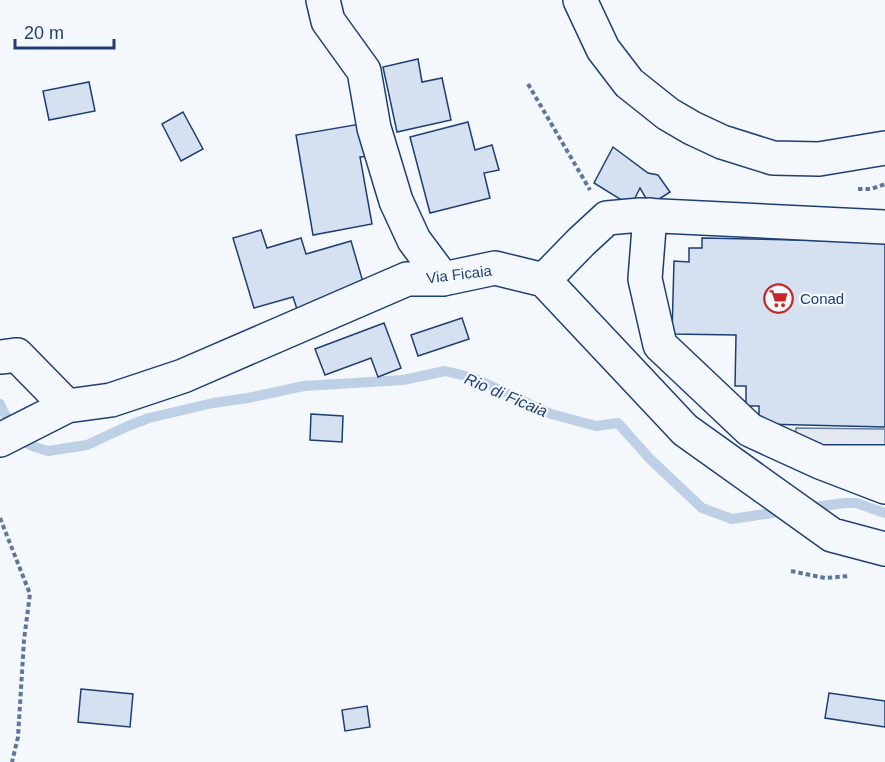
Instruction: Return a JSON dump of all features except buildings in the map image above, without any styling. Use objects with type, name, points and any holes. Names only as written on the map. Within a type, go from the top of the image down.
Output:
[{"type":"main road","points":[[323,0],[328,21],[364,71],[374,128],[396,201],[414,240],[443,279]]},
{"type":"main road","points":[[580,0],[603,49],[629,82],[668,114],[692,128],[722,142],[773,158],[819,159],[885,148]]},
{"type":"main road","points":[[650,216],[645,279],[660,345],[750,430],[820,462],[885,487]]},
{"type":"main road","points":[[885,227],[650,216],[607,218],[544,280],[685,430],[832,535],[885,549]]},
{"type":"main road","name":"Via Ficaia","points":[[2,439],[67,406],[111,400],[183,376],[407,279],[443,279],[495,268],[544,280]]},
{"type":"main road","points":[[8,356],[67,406]]},
{"type":"main road","points":[[820,462],[885,462]]},
{"type":"path","points":[[528,84],[607,218]]},
{"type":"path","points":[[0,518],[30,594],[24,640],[18,736],[12,762]]},
{"type":"path","points":[[791,571],[825,578],[855,575]]},
{"type":"shaded area","points":[[796,428],[885,429],[885,483],[795,442]]},
{"type":"waterway","name":"Rio di Ficaia","points":[[0,404],[26,442],[48,451],[87,445],[149,418],[213,403],[304,386],[403,380],[445,371],[474,378],[551,414],[596,426],[618,423],[649,458],[702,508],[732,519],[785,511]]},
{"type":"waterway","name":"Rio di Ficaia","points":[[806,508],[856,503],[885,513]]},
{"type":"place","name":"Conad","points":[[779,298]]}]
